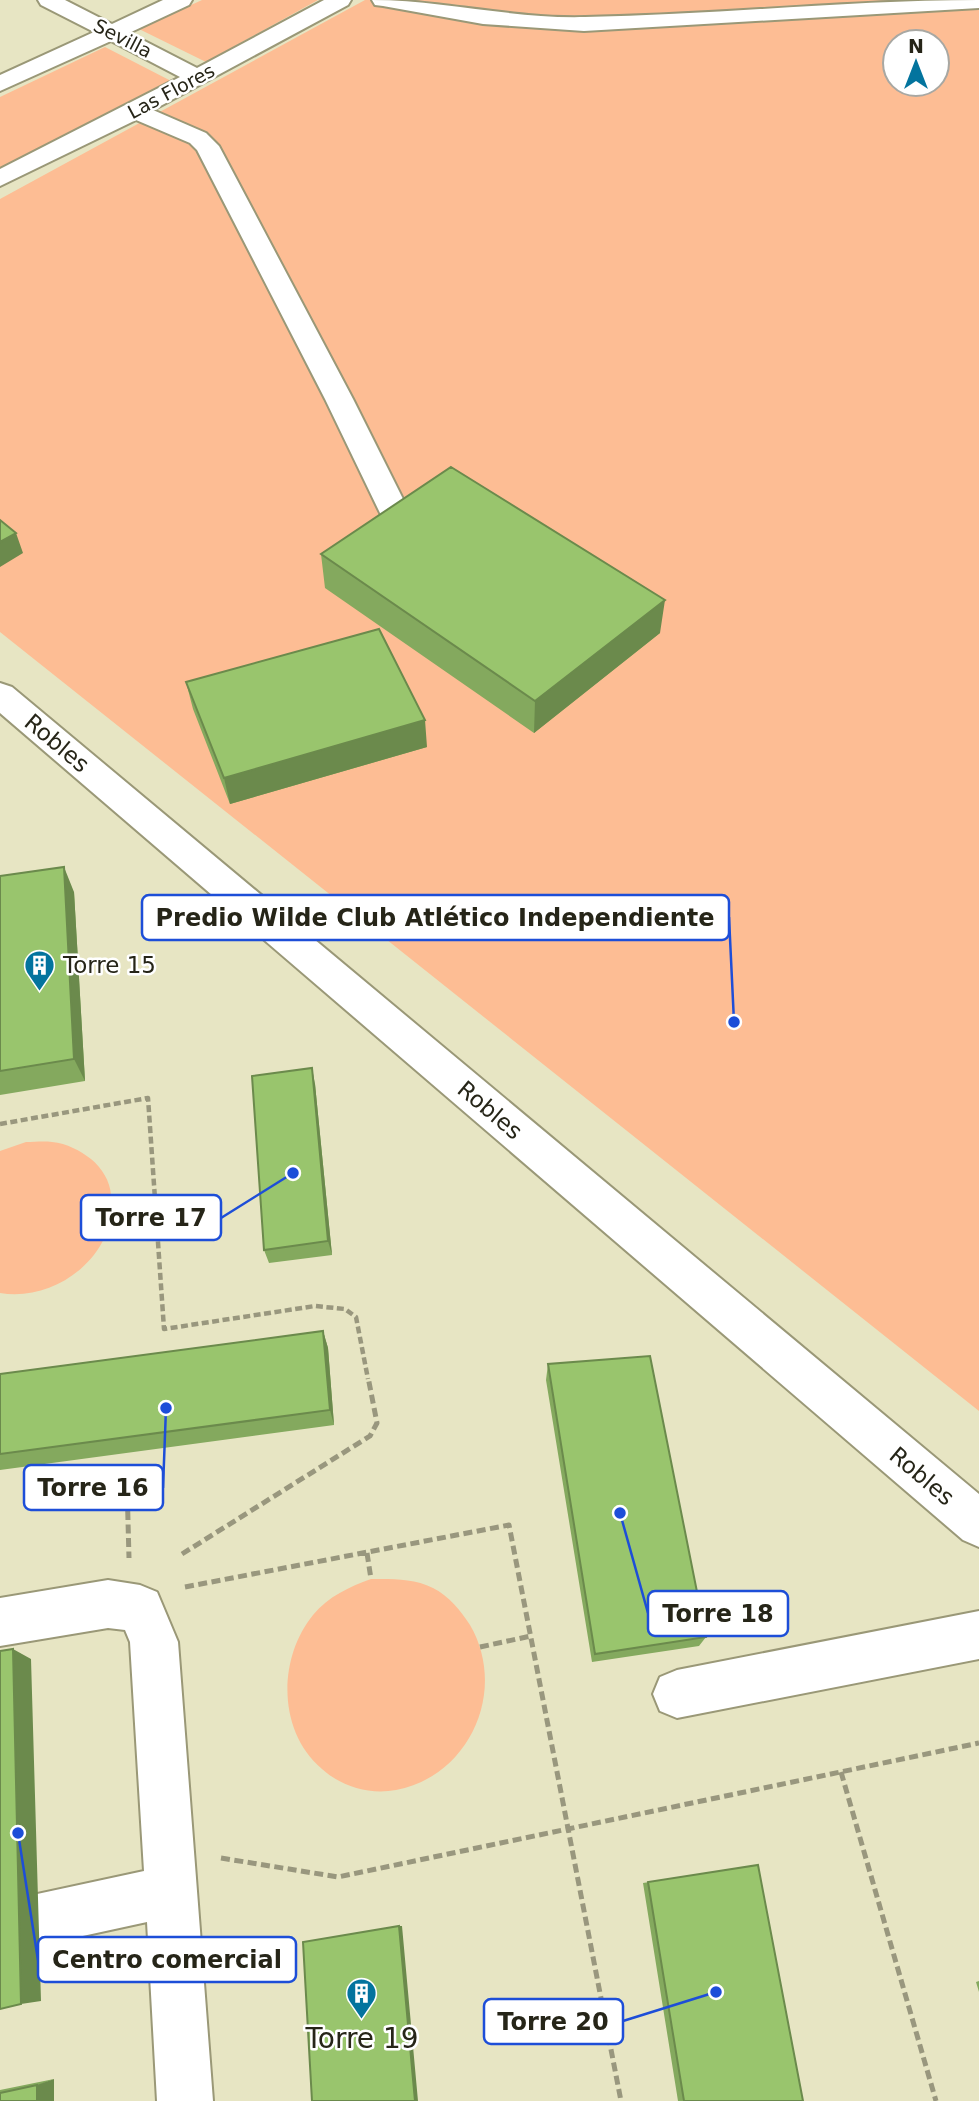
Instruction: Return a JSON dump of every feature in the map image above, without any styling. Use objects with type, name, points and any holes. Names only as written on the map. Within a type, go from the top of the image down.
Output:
[{"type":"street","name":"Sevilla","points":[[50,0],[197,77]]},
{"type":"street","points":[[0,84],[181,0]]},
{"type":"street","name":"Las Flores","points":[[0,179],[135,111],[340,0]]},
{"type":"street","points":[[383,0],[481,18],[525,23],[584,24],[979,2]]},
{"type":"street","points":[[135,111],[182,130],[207,146],[395,513]]},
{"type":"street","name":"Robles","points":[[0,695],[979,1524]]},
{"type":"street","points":[[0,1622],[108,1604],[140,1609],[154,1642],[185,2101]]},
{"type":"street","points":[[677,1693],[979,1635]]},
{"type":"street","points":[[0,1928],[171,1891]]},
{"type":"path","points":[[0,1124],[148,1098],[164,1329],[314,1306],[345,1309],[356,1317],[377,1423],[370,1436],[182,1554]]},
{"type":"path","points":[[113,1210],[155,1203]]},
{"type":"path","points":[[127,1484],[129,1562]]},
{"type":"path","points":[[184,1587],[509,1525],[621,2101]]},
{"type":"path","points":[[367,1553],[371,1578]]},
{"type":"path","points":[[480,1647],[531,1636]]},
{"type":"path","points":[[217,1857],[338,1877],[979,1743]]},
{"type":"path","points":[[841,1772],[936,2101]]},
{"type":"shaded area","points":[[202,0],[318,0],[206,62],[139,29]]},
{"type":"shaded area","points":[[365,0],[979,0],[979,1411],[0,632],[0,199]]},
{"type":"shaded area","points":[[105,47],[175,83],[0,170],[0,97]]},
{"type":"shaded area","points":[[26,1142],[63,1144],[91,1159],[102,1171],[109,1185],[111,1217],[105,1237],[94,1255],[80,1270],[62,1282],[42,1290],[21,1294],[0,1293],[0,1151]]},
{"type":"shaded area","points":[[371,1579],[418,1582],[439,1591],[459,1609],[470,1625],[481,1650],[485,1676],[483,1702],[475,1727],[462,1749],[444,1767],[422,1782],[386,1791],[347,1785],[322,1769],[307,1753],[297,1735],[290,1715],[288,1694],[293,1652],[301,1632],[313,1615],[340,1593]]},
{"type":"building","points":[[451,467],[665,600],[535,701],[321,554]]},
{"type":"building","points":[[0,520],[16,533],[0,542]]},
{"type":"building","points":[[379,629],[425,720],[224,778],[186,682]]},
{"type":"building","name":"Torre 15","points":[[64,867],[74,1059],[0,1071],[0,876]]},
{"type":"building","points":[[312,1068],[328,1241],[264,1250],[252,1076]]},
{"type":"building","points":[[323,1331],[330,1410],[0,1454],[0,1374]]},
{"type":"building","points":[[650,1356],[706,1637],[595,1654],[548,1364]]},
{"type":"building","points":[[13,1649],[21,2004],[0,2009],[0,1651]]},
{"type":"building","points":[[758,1865],[803,2101],[684,2101],[648,1882]]},
{"type":"building","name":"Torre 19","points":[[399,1926],[415,2101],[312,2101],[303,1942]]},
{"type":"building","points":[[37,2085],[37,2101],[0,2101],[0,2093]]},
{"type":"place","name":"Torre 15","points":[[40,992]]},
{"type":"place","name":"Predio Wilde Club Atlético Independiente","points":[[734,1022]]},
{"type":"place","name":"Torre 17","points":[[293,1173]]},
{"type":"place","name":"Torre 16","points":[[166,1408]]},
{"type":"place","name":"Torre 18","points":[[620,1513]]},
{"type":"place","name":"Centro comercial","points":[[18,1833]]},
{"type":"place","name":"Torre 20","points":[[716,1992]]},
{"type":"place","name":"Torre 19","points":[[362,2021]]}]
